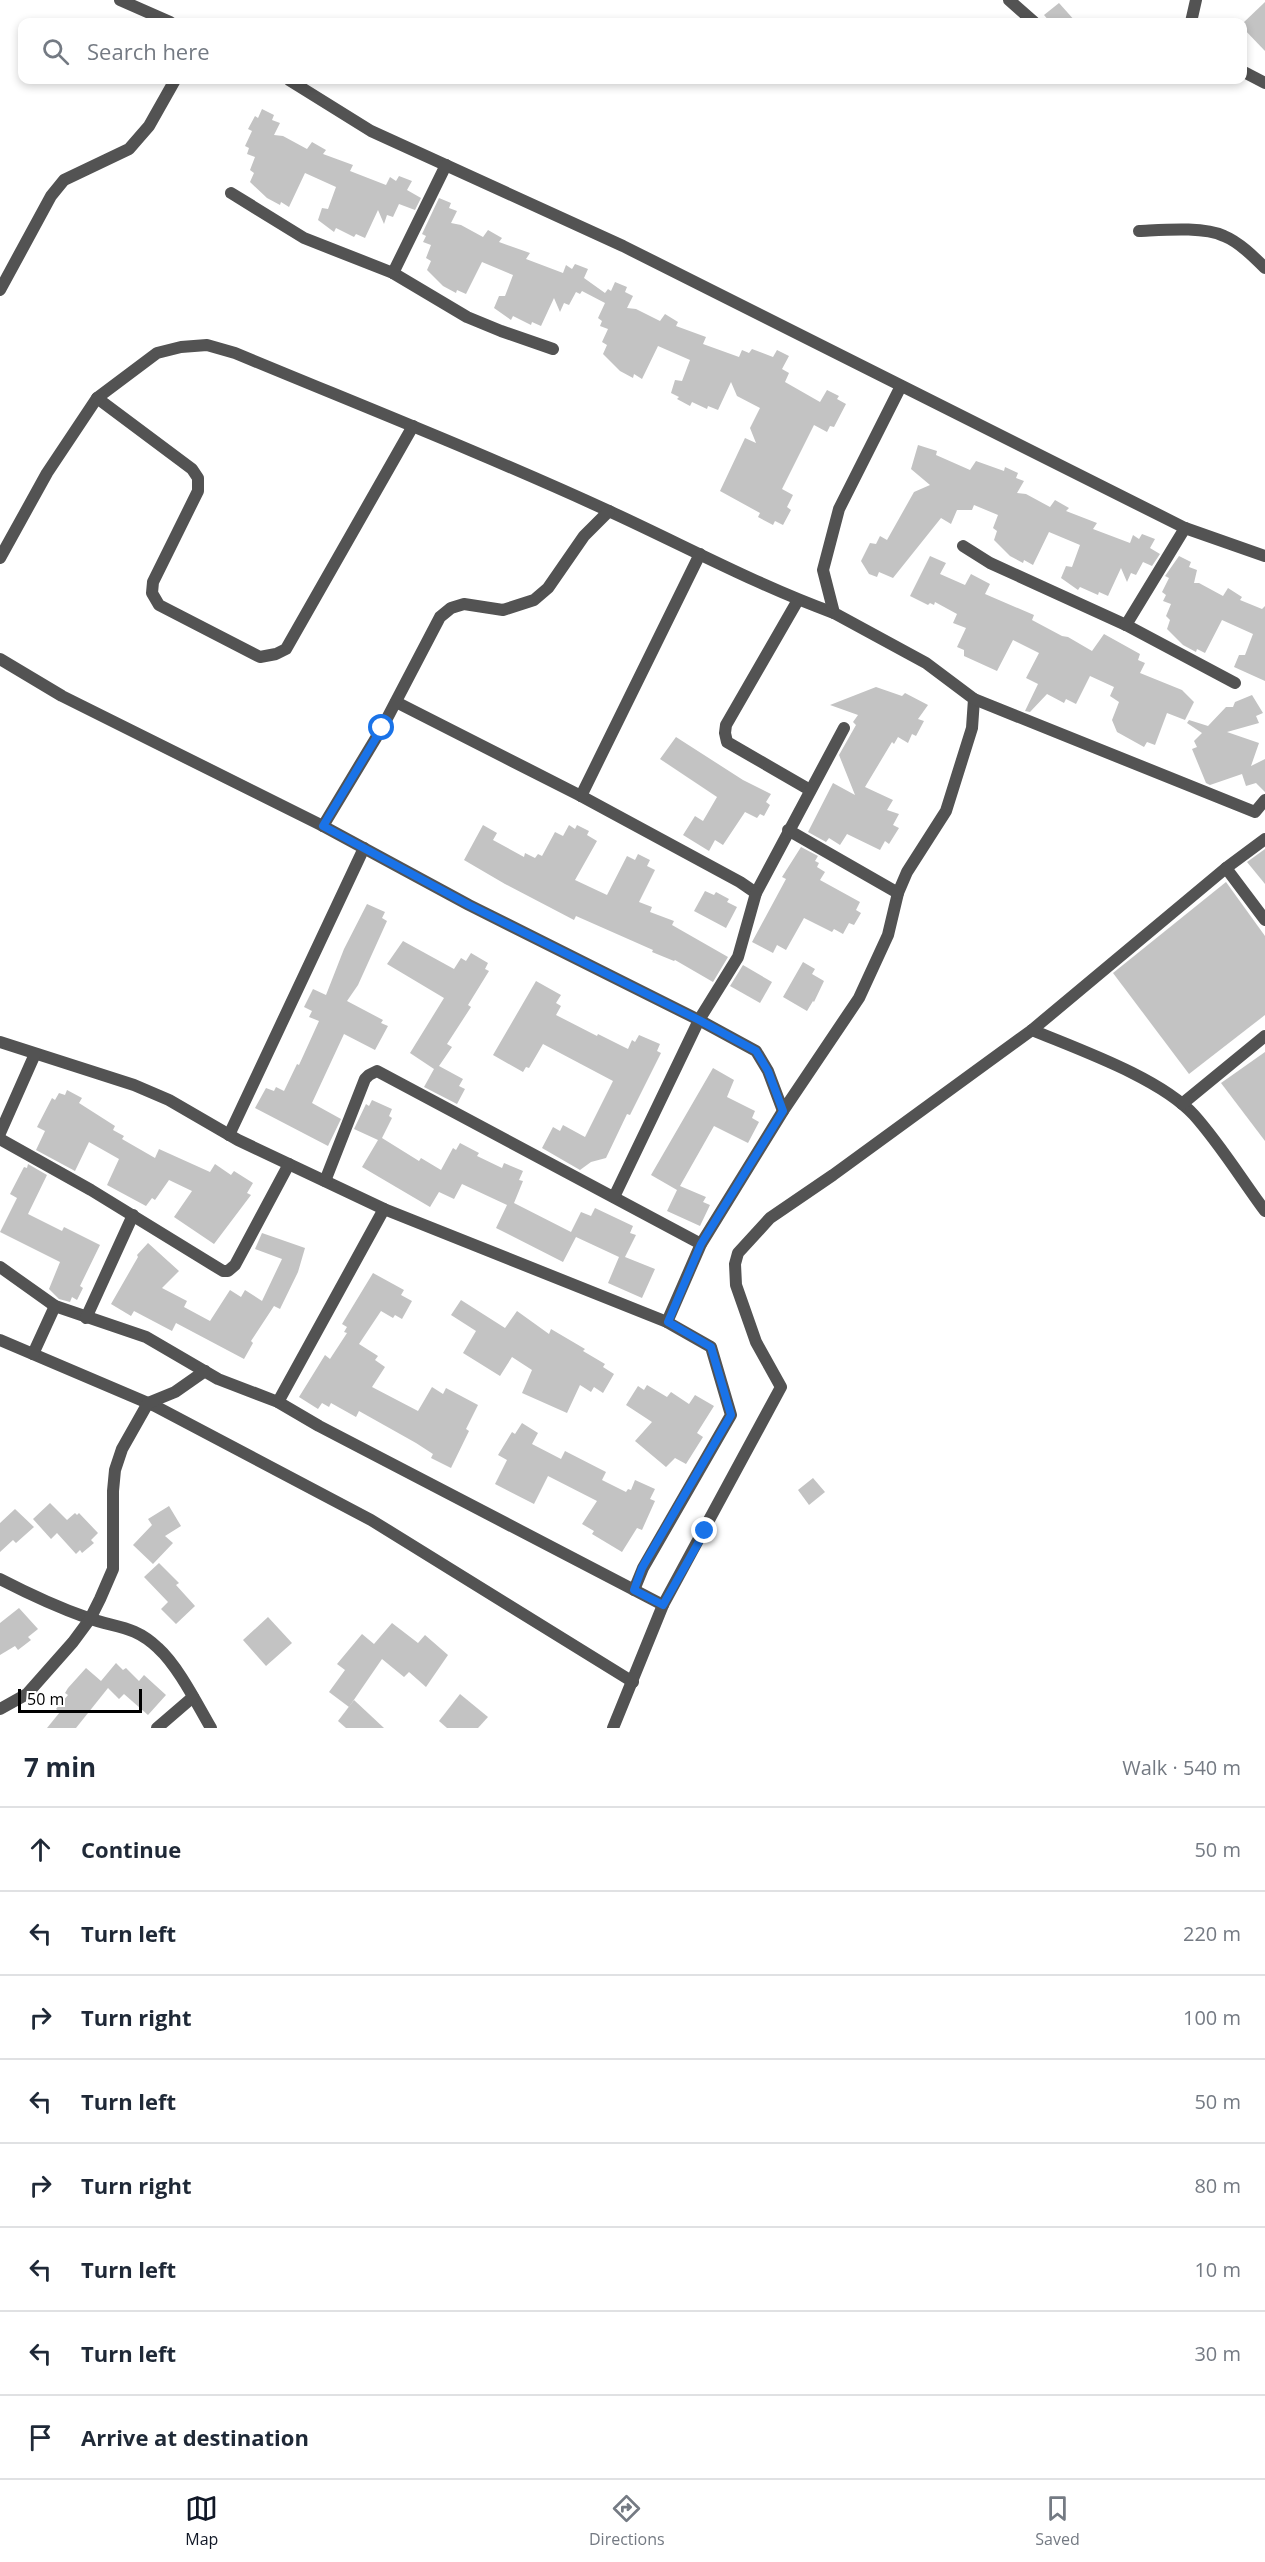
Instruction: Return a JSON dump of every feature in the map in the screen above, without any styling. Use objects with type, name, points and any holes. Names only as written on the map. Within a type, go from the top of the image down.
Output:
[{"type":"street","points":[[120,0],[161,18]]},
{"type":"street","points":[[1009,0],[1029,18]]},
{"type":"street","points":[[1192,18],[1196,0]]},
{"type":"street","points":[[1247,74],[1265,83]]},
{"type":"street","points":[[0,290],[51,196],[64,180],[129,149],[149,126],[173,84]]},
{"type":"street","points":[[296,84],[371,131],[775,320],[901,386],[1185,528],[1265,556]]},
{"type":"street","points":[[393,273],[446,165]]},
{"type":"street","points":[[231,193],[304,238],[393,273],[467,317],[501,332],[553,349]]},
{"type":"street","points":[[1139,231],[1185,229],[1224,236],[1257,259],[1265,268]]},
{"type":"street","points":[[1,554],[47,473],[97,398],[157,353],[181,347],[207,345],[235,353],[413,426],[609,511],[798,600],[834,613],[926,663],[974,699],[1255,812],[1265,800]]},
{"type":"street","points":[[834,613],[824,570],[839,509],[901,386]]},
{"type":"street","points":[[97,398],[192,469],[198,478],[198,491],[153,582],[152,593],[159,605],[260,657],[276,654],[286,649],[413,426]]},
{"type":"street","points":[[323,826],[363,761],[440,617],[451,608],[464,604],[503,610],[534,600],[548,588],[584,536],[609,511]]},
{"type":"street","points":[[1126,625],[1185,528]]},
{"type":"street","points":[[963,546],[990,562],[1126,625],[1235,683]]},
{"type":"street","points":[[581,796],[700,554]]},
{"type":"street","points":[[798,600],[726,725],[725,733],[727,742],[810,790]]},
{"type":"street","points":[[0,659],[62,696],[323,826],[469,905],[756,1051],[768,1071],[783,1111]]},
{"type":"street","points":[[668,1322],[701,1244],[783,1111],[859,998],[888,935],[898,893],[907,872],[946,811],[972,728],[974,699]]},
{"type":"street","points":[[396,702],[581,796],[740,882],[756,893]]},
{"type":"street","points":[[614,1197],[699,1020],[738,957],[756,893],[844,728]]},
{"type":"street","points":[[788,830],[898,893]]},
{"type":"street","points":[[613,1728],[663,1605],[781,1387],[756,1342],[736,1286],[735,1264],[738,1252],[770,1218],[1032,1030],[1226,868],[1265,839]]},
{"type":"street","points":[[229,1135],[364,848]]},
{"type":"street","points":[[1226,868],[1265,920]]},
{"type":"street","points":[[1032,1030],[1119,1067],[1182,1104],[1194,1116],[1265,1211]]},
{"type":"street","points":[[1182,1104],[1265,1036]]},
{"type":"street","points":[[0,1042],[134,1084],[169,1100],[229,1135],[384,1209],[668,1322],[711,1347],[731,1415],[642,1568],[634,1590]]},
{"type":"street","points":[[0,1133],[35,1054]]},
{"type":"street","points":[[325,1181],[365,1079],[369,1074],[377,1071],[701,1244]]},
{"type":"street","points":[[0,1139],[228,1272],[235,1265],[289,1164]]},
{"type":"street","points":[[278,1402],[384,1209]]},
{"type":"street","points":[[86,1317],[133,1215]]},
{"type":"street","points":[[0,1267],[55,1306],[146,1337],[218,1379],[278,1402],[319,1426],[663,1605]]},
{"type":"street","points":[[33,1354],[55,1306]]},
{"type":"street","points":[[0,1340],[148,1403],[371,1520],[633,1682]]},
{"type":"street","points":[[0,1709],[27,1694],[90,1619],[113,1569],[115,1470],[122,1449],[148,1403],[175,1392],[204,1371]]},
{"type":"street","points":[[0,1579],[39,1599],[90,1619],[134,1629],[159,1648],[193,1697],[211,1728]]},
{"type":"street","points":[[157,1728],[193,1697]]},
{"type":"building","points":[[1265,2],[1265,51],[1247,32],[1247,19]]},
{"type":"building","points":[[1059,3],[1072,18],[1047,18],[1044,15]]},
{"type":"building","points":[[262,109],[274,115],[272,120],[280,123],[274,135],[283,136],[307,149],[312,142],[326,150],[323,154],[353,165],[350,171],[386,185],[390,177],[396,181],[399,176],[412,181],[407,190],[421,198],[415,210],[399,204],[393,217],[387,215],[384,224],[378,210],[365,238],[356,234],[354,237],[336,228],[334,232],[318,220],[322,208],[328,209],[336,187],[305,173],[289,207],[267,198],[250,182],[254,173],[250,170],[255,157],[247,154],[249,148],[245,146],[252,131],[248,129],[255,116],[258,118]]},
{"type":"building","points":[[439,198],[451,203],[449,208],[457,211],[451,223],[461,225],[483,237],[488,230],[502,238],[499,242],[530,253],[526,259],[563,273],[566,265],[572,269],[575,264],[588,269],[584,278],[605,293],[608,289],[611,291],[615,282],[627,287],[625,292],[633,296],[627,308],[636,309],[660,321],[665,314],[678,322],[676,326],[706,337],[703,344],[739,357],[742,350],[749,353],[752,349],[773,357],[777,350],[789,356],[782,369],[789,373],[785,382],[820,402],[827,390],[839,396],[837,399],[846,404],[834,427],[830,426],[827,432],[814,425],[782,489],[793,495],[787,507],[791,510],[783,525],[775,521],[773,525],[758,517],[760,513],[720,491],[745,438],[756,443],[750,428],[760,408],[737,396],[731,382],[718,410],[708,406],[707,409],[692,402],[690,406],[677,399],[679,397],[671,393],[675,380],[682,381],[690,360],[658,346],[642,379],[634,374],[633,378],[620,371],[603,354],[607,345],[602,342],[608,329],[600,326],[602,321],[598,318],[605,303],[582,291],[580,294],[576,292],[569,305],[564,303],[560,312],[554,298],[541,326],[532,322],[531,325],[513,316],[511,320],[494,308],[499,296],[505,296],[513,275],[482,262],[466,294],[457,290],[456,293],[443,286],[427,270],[431,261],[426,258],[431,245],[423,242],[426,236],[422,234]]},
{"type":"building","points":[[918,445],[937,451],[936,455],[970,470],[976,461],[1004,471],[1005,467],[1018,473],[1016,478],[1024,481],[1017,493],[1026,494],[1050,507],[1055,500],[1069,508],[1066,511],[1097,523],[1093,529],[1130,543],[1133,535],[1139,539],[1142,534],[1155,539],[1150,548],[1160,554],[1152,566],[1143,562],[1136,575],[1131,573],[1127,582],[1121,568],[1108,596],[1099,592],[1098,595],[1080,587],[1078,590],[1061,578],[1066,566],[1072,567],[1080,545],[1049,532],[1033,565],[1024,560],[1023,563],[1010,556],[994,540],[997,531],[993,528],[998,515],[974,505],[972,510],[957,510],[951,524],[941,518],[893,578],[879,572],[877,577],[869,574],[861,561],[870,543],[876,544],[880,536],[887,540],[914,492],[930,485],[911,469]]},
{"type":"building","points":[[930,556],[946,563],[940,574],[965,585],[971,574],[990,584],[985,594],[1034,615],[1032,620],[1092,651],[1104,634],[1140,654],[1138,660],[1145,663],[1140,673],[1182,690],[1194,702],[1185,720],[1167,713],[1155,745],[1147,742],[1144,747],[1117,732],[1112,720],[1119,702],[1110,696],[1114,687],[1090,676],[1076,704],[1066,699],[1064,703],[1047,694],[1030,712],[1025,711],[1038,684],[1026,678],[1039,653],[1013,640],[997,671],[964,656],[964,650],[957,647],[966,628],[953,623],[957,614],[935,602],[934,605],[930,603],[928,605],[910,596]]},
{"type":"building","points":[[1179,556],[1191,562],[1189,567],[1197,570],[1194,583],[1199,583],[1223,596],[1228,588],[1242,597],[1240,600],[1262,609],[1265,606],[1265,681],[1234,667],[1239,655],[1245,655],[1253,634],[1222,620],[1205,653],[1197,649],[1196,652],[1183,645],[1167,629],[1170,620],[1166,616],[1171,604],[1163,601],[1166,595],[1162,592],[1169,578],[1165,576]]},
{"type":"building","points":[[876,687],[902,696],[905,693],[928,705],[918,719],[924,721],[916,736],[912,734],[908,743],[898,737],[894,744],[892,742],[865,787],[893,800],[887,810],[899,814],[893,825],[899,828],[889,844],[885,841],[880,850],[847,834],[840,845],[829,838],[826,842],[808,832],[833,783],[855,795],[839,755],[856,725],[853,722],[858,715],[830,705]]},
{"type":"building","points":[[1252,695],[1263,713],[1256,716],[1259,723],[1227,732],[1259,743],[1251,766],[1265,759],[1265,792],[1256,783],[1246,786],[1242,774],[1210,785],[1206,783],[1192,749],[1197,747],[1194,741],[1202,733],[1187,723],[1189,720],[1208,726],[1226,707],[1233,707],[1235,702]]},
{"type":"building","points":[[676,737],[743,780],[771,794],[766,802],[770,805],[764,816],[760,814],[757,818],[745,812],[723,845],[715,840],[709,851],[683,835],[695,816],[703,821],[717,797],[660,759]]},
{"type":"building","points":[[483,825],[497,833],[493,840],[524,857],[525,853],[535,858],[538,854],[542,856],[555,832],[563,836],[569,825],[575,829],[577,825],[589,831],[587,835],[597,841],[575,880],[607,895],[627,856],[635,860],[638,854],[650,860],[647,866],[655,870],[639,902],[652,907],[650,912],[674,921],[672,925],[728,957],[713,982],[675,960],[652,952],[653,950],[576,916],[574,920],[464,860]]},
{"type":"building","points":[[801,847],[818,856],[815,861],[819,863],[817,867],[825,872],[820,880],[860,902],[856,910],[861,913],[854,925],[849,923],[843,934],[834,929],[832,932],[804,918],[786,950],[777,945],[773,953],[752,942],[786,879],[782,877]]},
{"type":"building","points":[[1265,849],[1265,884],[1247,862]]},
{"type":"building","points":[[1226,882],[1265,936],[1265,1015],[1189,1074],[1113,973]]},
{"type":"building","points":[[705,891],[714,895],[716,892],[729,899],[727,902],[737,907],[726,928],[694,911]]},
{"type":"building","points":[[367,904],[385,912],[382,918],[387,921],[358,985],[347,1001],[383,1020],[381,1023],[388,1026],[375,1050],[344,1034],[312,1103],[341,1119],[328,1146],[255,1108],[266,1088],[274,1091],[276,1087],[284,1091],[297,1064],[299,1065],[319,1021],[309,1017],[312,1011],[304,1007],[313,989],[326,995],[344,949]]},
{"type":"building","points":[[403,941],[454,969],[461,958],[466,961],[471,953],[488,963],[485,969],[489,971],[468,1005],[471,1007],[447,1044],[452,1047],[439,1066],[463,1079],[459,1086],[465,1089],[457,1104],[424,1087],[434,1069],[410,1053],[444,998],[387,964]]},
{"type":"building","points":[[803,962],[815,969],[812,974],[824,981],[807,1011],[783,997]]},
{"type":"building","points":[[743,965],[772,982],[760,1003],[730,986]]},
{"type":"building","points":[[536,981],[561,995],[556,1003],[561,1006],[556,1015],[597,1036],[598,1034],[628,1049],[632,1040],[635,1042],[639,1035],[660,1044],[657,1051],[661,1053],[630,1115],[627,1114],[606,1158],[591,1162],[580,1170],[542,1148],[553,1127],[560,1131],[563,1125],[585,1137],[613,1081],[543,1044],[529,1068],[526,1067],[523,1072],[493,1055]]},
{"type":"building","points":[[1265,1052],[1265,1141],[1221,1083]]},
{"type":"building","points":[[713,1068],[734,1080],[727,1097],[755,1111],[752,1118],[759,1122],[748,1143],[714,1126],[680,1186],[706,1197],[703,1202],[710,1205],[700,1226],[667,1211],[677,1190],[651,1175]]},
{"type":"building","points":[[67,1090],[82,1098],[79,1103],[115,1126],[113,1130],[124,1136],[122,1139],[155,1158],[159,1149],[210,1172],[215,1164],[231,1175],[234,1171],[253,1183],[247,1193],[251,1195],[214,1244],[174,1217],[192,1191],[169,1180],[155,1200],[152,1198],[146,1206],[107,1185],[119,1159],[89,1142],[75,1171],[36,1150],[45,1131],[37,1127],[52,1098],[55,1100],[59,1093],[65,1095]]},
{"type":"building","points":[[372,1100],[392,1109],[389,1116],[392,1118],[382,1138],[419,1161],[421,1158],[441,1170],[453,1148],[456,1150],[460,1143],[479,1153],[477,1156],[502,1168],[504,1163],[523,1171],[519,1180],[523,1181],[514,1203],[571,1232],[581,1212],[591,1216],[595,1208],[633,1226],[630,1233],[636,1235],[625,1257],[655,1269],[642,1298],[608,1283],[619,1257],[576,1237],[563,1262],[496,1228],[507,1205],[462,1184],[454,1199],[439,1192],[430,1207],[362,1167],[378,1140],[354,1129],[366,1104],[369,1106]]},
{"type":"building","points":[[28,1164],[47,1175],[28,1214],[62,1231],[64,1227],[100,1245],[80,1286],[83,1288],[77,1300],[72,1297],[70,1302],[59,1299],[49,1289],[60,1262],[0,1232],[17,1198],[10,1194],[24,1167],[27,1168]]},
{"type":"building","points":[[262,1233],[305,1248],[298,1272],[280,1309],[274,1306],[251,1341],[253,1343],[244,1359],[176,1323],[172,1331],[134,1311],[131,1316],[111,1304],[138,1257],[137,1255],[148,1243],[179,1271],[162,1288],[187,1301],[184,1307],[210,1321],[230,1290],[241,1297],[245,1290],[262,1301],[282,1259],[255,1249]]},
{"type":"building","points":[[373,1273],[404,1290],[401,1295],[412,1301],[402,1319],[395,1315],[393,1318],[381,1311],[359,1344],[378,1356],[375,1360],[385,1367],[372,1387],[418,1411],[432,1387],[443,1394],[446,1388],[478,1405],[466,1429],[469,1431],[451,1468],[431,1458],[433,1454],[416,1443],[359,1411],[356,1417],[331,1403],[329,1407],[322,1403],[318,1409],[299,1397],[325,1355],[330,1359],[347,1333],[344,1332],[347,1327],[342,1324]]},
{"type":"building","points":[[461,1300],[505,1328],[517,1311],[549,1334],[551,1329],[585,1349],[583,1351],[605,1364],[603,1367],[614,1374],[603,1393],[594,1387],[591,1392],[580,1385],[567,1413],[522,1393],[532,1370],[512,1357],[500,1376],[463,1353],[476,1331],[451,1315]]},
{"type":"building","points":[[647,1385],[667,1397],[671,1392],[689,1404],[695,1395],[714,1406],[697,1433],[703,1437],[686,1464],[675,1458],[666,1467],[635,1441],[652,1422],[626,1405],[638,1386],[644,1390]]},
{"type":"building","points":[[522,1423],[538,1433],[532,1444],[561,1459],[565,1451],[606,1472],[602,1480],[626,1492],[628,1489],[631,1490],[635,1480],[655,1489],[650,1499],[655,1501],[642,1530],[637,1528],[622,1552],[592,1534],[594,1531],[582,1524],[597,1501],[548,1476],[534,1504],[495,1484],[507,1460],[498,1455],[512,1432],[515,1434]]},
{"type":"building","points":[[813,1478],[825,1492],[809,1505],[798,1490]]},
{"type":"building","points":[[50,1503],[67,1520],[75,1513],[77,1515],[79,1513],[98,1533],[91,1540],[94,1543],[82,1553],[80,1550],[76,1554],[57,1533],[51,1539],[33,1519]]},
{"type":"building","points":[[169,1506],[181,1526],[165,1536],[173,1543],[153,1564],[133,1545],[152,1525],[148,1519]]},
{"type":"building","points":[[15,1509],[34,1527],[16,1543],[13,1540],[0,1552],[0,1523]]},
{"type":"building","points":[[159,1563],[179,1583],[176,1585],[195,1606],[176,1624],[161,1609],[168,1602],[144,1577]]},
{"type":"building","points":[[19,1608],[38,1629],[28,1637],[31,1640],[18,1650],[15,1646],[0,1655],[0,1623]]},
{"type":"building","points":[[268,1617],[292,1643],[266,1666],[243,1640]]},
{"type":"building","points":[[392,1623],[418,1643],[425,1635],[448,1655],[426,1687],[409,1672],[404,1677],[382,1659],[349,1707],[329,1692],[345,1670],[337,1664],[362,1634],[374,1644]]},
{"type":"building","points":[[116,1663],[123,1670],[126,1668],[139,1681],[144,1675],[166,1695],[148,1715],[124,1694],[119,1699],[108,1688],[76,1728],[47,1728],[60,1712],[56,1709],[68,1695],[65,1693],[68,1688],[86,1668],[101,1681]]},
{"type":"building","points":[[460,1694],[488,1717],[478,1728],[447,1728],[439,1721]]},
{"type":"building","points":[[354,1700],[384,1728],[346,1728],[338,1721]]},
{"type":"route","points":[[382,728],[323,826],[469,905],[756,1051],[768,1071],[783,1111],[701,1244],[668,1322],[711,1347],[731,1415],[642,1568],[634,1590],[663,1605],[705,1531]]}]
